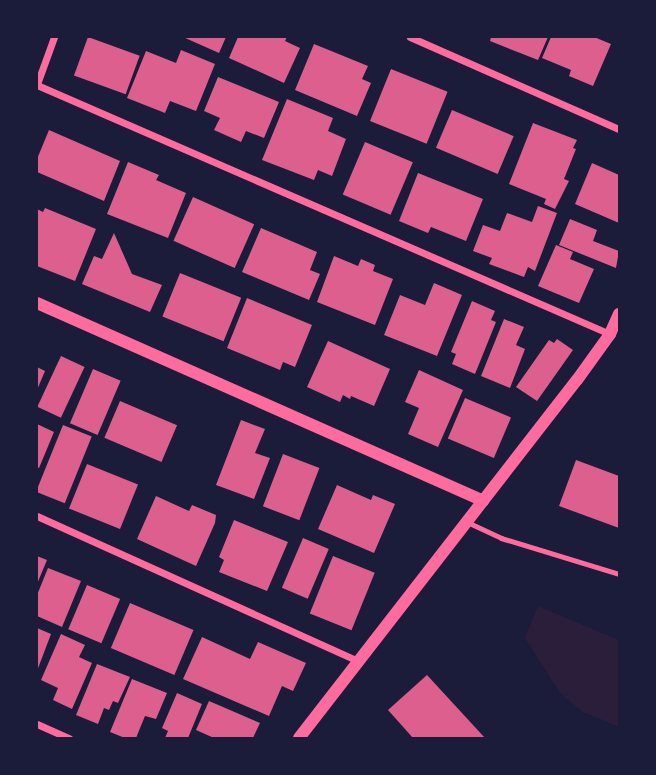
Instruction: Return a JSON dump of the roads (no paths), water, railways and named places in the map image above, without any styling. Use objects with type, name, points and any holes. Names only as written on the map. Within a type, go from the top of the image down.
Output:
[{"type":"street","points":[[54,37],[37,85],[610,334]]},
{"type":"street","points":[[410,37],[619,130]]},
{"type":"street","points":[[37,303],[483,501]]},
{"type":"street","points":[[299,738],[610,334],[619,314]]},
{"type":"street","points":[[37,516],[358,661]]},
{"type":"street","points":[[37,724],[69,738]]},
{"type":"lane","points":[[467,522],[501,538],[619,573]]}]
